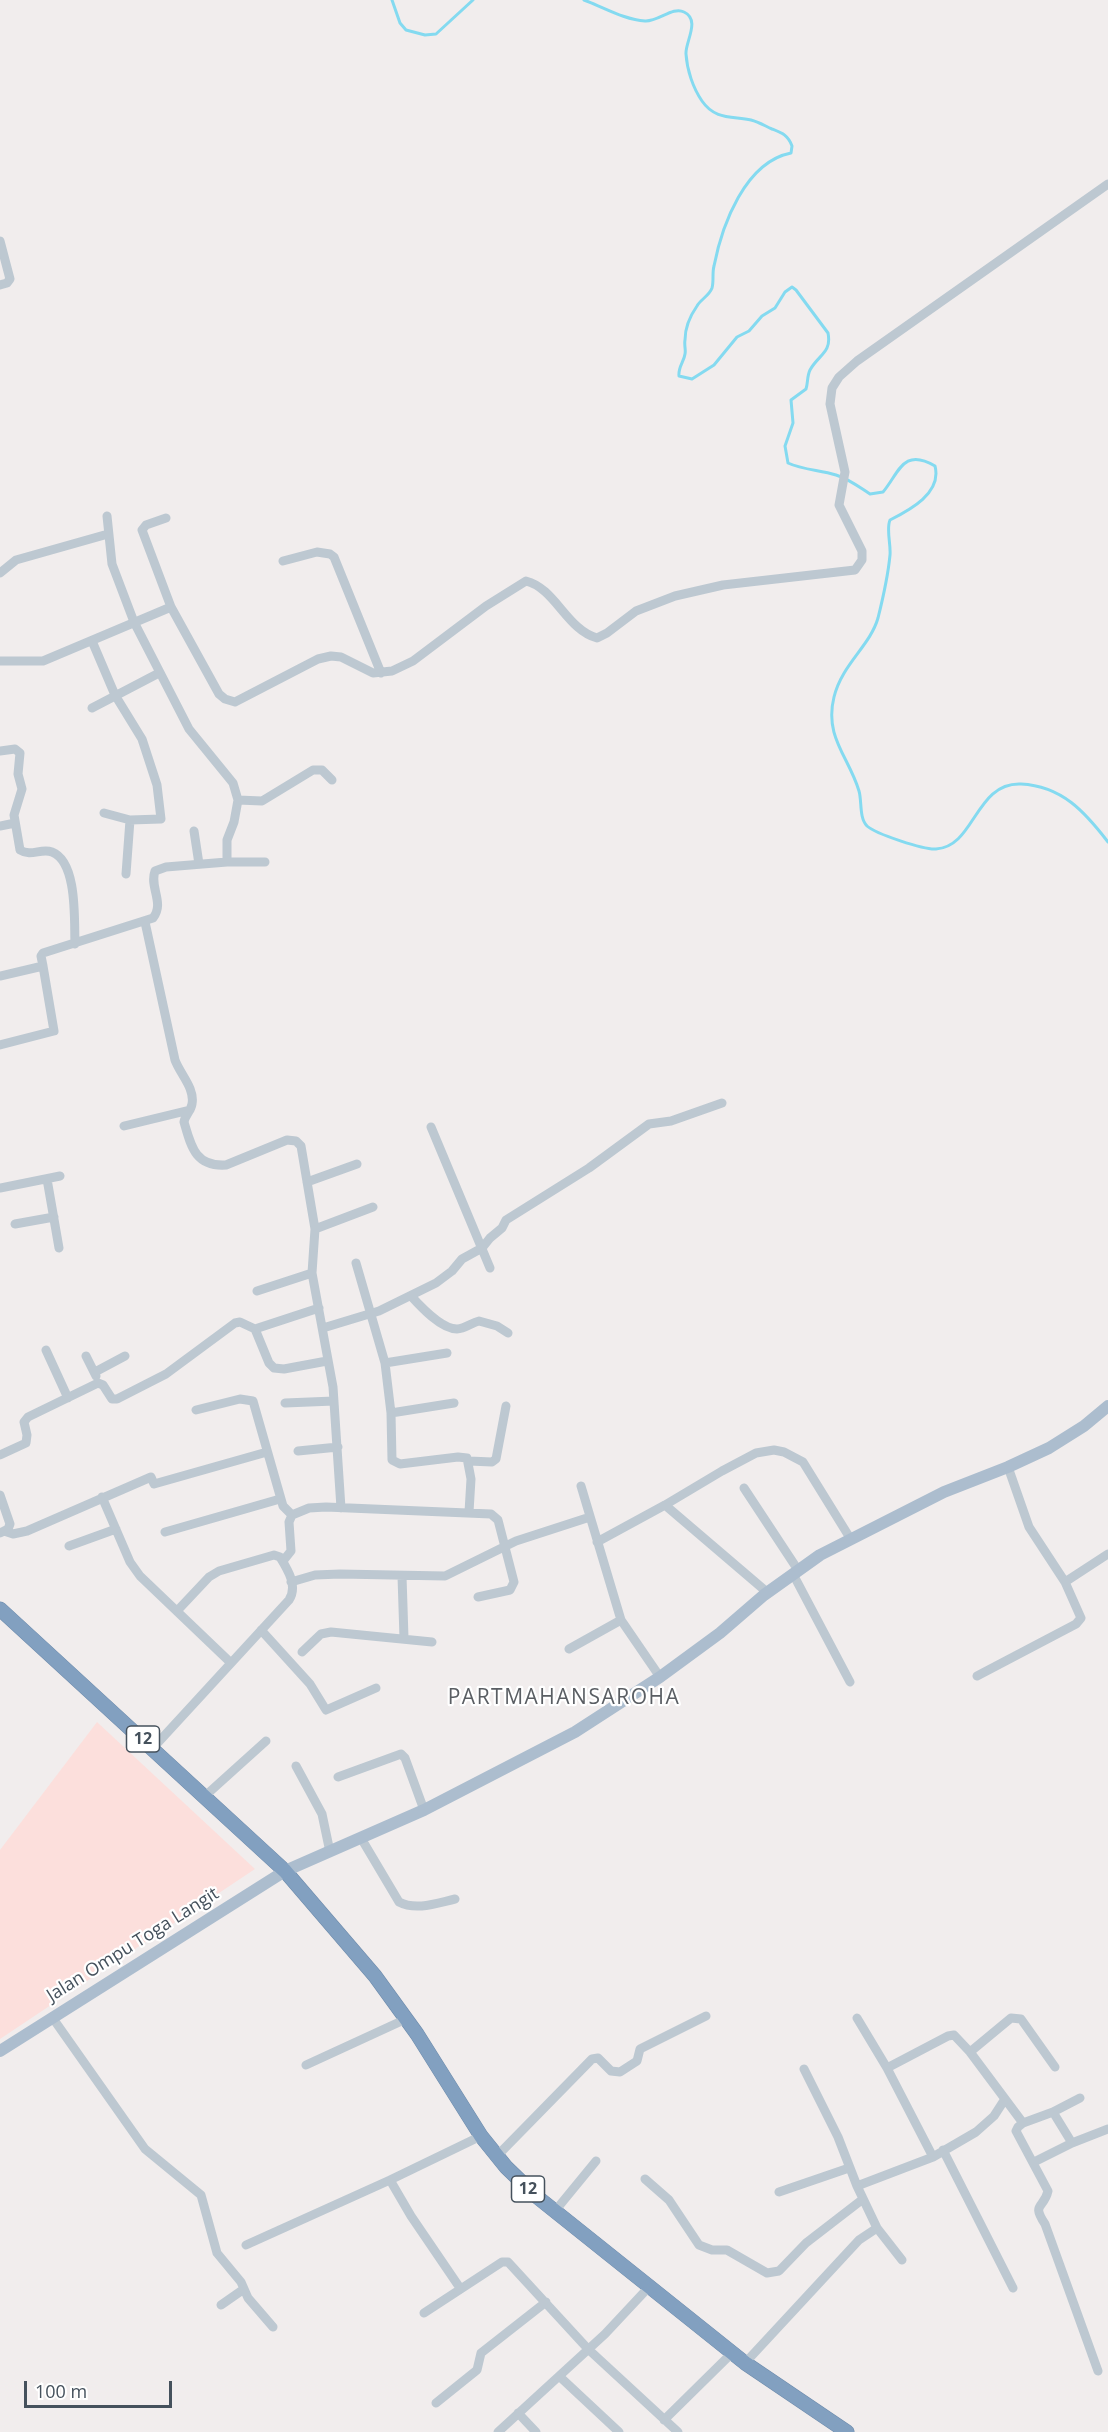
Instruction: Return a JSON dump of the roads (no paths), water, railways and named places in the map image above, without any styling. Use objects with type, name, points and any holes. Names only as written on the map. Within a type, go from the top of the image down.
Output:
[{"type":"highway","name":"12","points":[[0,1609],[285,1871],[375,1976],[406,2019],[481,2136],[536,2196],[648,2288],[745,2363],[847,2432]]},
{"type":"main road","name":"Jalan Ompu Toga Langit","points":[[0,2051],[285,1871],[423,1810],[575,1732],[660,1677],[720,1634],[796,1572],[850,1538],[944,1492],[1049,1448],[1084,1426],[1108,1406]]},
{"type":"street","points":[[165,518],[146,525],[142,530],[171,607],[219,694],[229,701],[242,699],[318,659],[331,656],[350,660],[373,673],[381,673],[413,661],[486,606],[526,581],[538,587],[586,634],[597,638],[636,611],[675,596],[723,585],[855,570],[862,560],[862,551],[840,510],[839,500],[845,472],[830,404],[832,388],[839,377],[858,361],[1108,184]]},
{"type":"street","points":[[0,242],[10,279],[7,283],[0,285]]},
{"type":"street","points":[[107,516],[112,564],[134,622],[189,729],[233,783],[238,800],[234,822],[227,840],[226,862]]},
{"type":"street","points":[[0,573],[13,561],[23,557],[108,534]]},
{"type":"street","points":[[283,561],[318,552],[334,557],[381,673]]},
{"type":"street","points":[[0,661],[44,662],[171,607]]},
{"type":"street","points":[[92,641],[115,695],[142,739],[159,796],[161,819],[130,820],[104,813]]},
{"type":"street","points":[[92,708],[159,673]]},
{"type":"street","points":[[0,751],[15,749],[20,753],[18,774],[22,789],[15,809],[20,850],[28,854],[52,852],[59,857],[68,872],[73,898],[75,944]]},
{"type":"street","points":[[238,800],[262,801],[313,770],[322,770],[332,780]]},
{"type":"street","points":[[126,874],[130,820]]},
{"type":"street","points":[[0,826],[15,823]]},
{"type":"street","points":[[194,831],[199,864]]},
{"type":"street","points":[[0,1045],[54,1031],[43,953],[153,918],[158,910],[154,871],[166,867],[199,864],[265,862]]},
{"type":"street","points":[[145,922],[176,1060],[179,1070],[186,1079],[192,1100],[184,1122],[195,1155],[217,1166],[226,1165],[282,1142],[293,1140],[301,1146],[315,1229],[312,1273],[334,1401],[341,1508]]},
{"type":"street","points":[[0,976],[44,966]]},
{"type":"street","points":[[323,1328],[372,1314],[411,1296],[452,1271],[462,1259],[482,1248],[502,1228],[506,1220],[589,1168],[643,1127],[722,1103]]},
{"type":"street","points":[[124,1126],[190,1110]]},
{"type":"street","points":[[431,1126],[490,1268]]},
{"type":"street","points":[[307,1182],[357,1164]]},
{"type":"street","points":[[0,1188],[60,1176]]},
{"type":"street","points":[[47,1179],[59,1248]]},
{"type":"street","points":[[315,1229],[373,1207]]},
{"type":"street","points":[[15,1224],[54,1217]]},
{"type":"street","points":[[356,1263],[385,1363],[391,1413],[391,1456],[395,1463],[458,1457],[464,1457],[469,1461],[492,1462],[496,1459],[506,1406]]},
{"type":"street","points":[[257,1291],[312,1273]]},
{"type":"street","points":[[411,1296],[428,1314],[448,1327],[460,1329],[479,1321],[497,1326],[508,1333]]},
{"type":"street","points":[[255,1329],[319,1308]]},
{"type":"street","points":[[86,1356],[100,1383],[112,1399],[117,1399],[166,1374],[235,1323],[240,1322],[255,1329],[269,1363],[274,1368],[284,1369],[327,1361]]},
{"type":"street","points":[[46,1350],[68,1398]]},
{"type":"street","points":[[385,1363],[447,1353]]},
{"type":"street","points":[[94,1372],[125,1356]]},
{"type":"street","points":[[0,1455],[26,1443],[24,1425],[26,1419],[100,1383]]},
{"type":"street","points":[[196,1410],[217,1403],[248,1399],[253,1401],[280,1498],[284,1509],[292,1515]]},
{"type":"street","points":[[285,1403],[334,1401]]},
{"type":"street","points":[[391,1413],[454,1403]]},
{"type":"street","points":[[298,1451],[338,1447]]},
{"type":"street","points":[[597,1542],[722,1471],[756,1453],[765,1451],[784,1452],[803,1462],[850,1538]]},
{"type":"street","points":[[2,1532],[13,1534],[27,1531],[151,1477],[154,1484],[267,1452]]},
{"type":"street","points":[[469,1461],[471,1479],[469,1512]]},
{"type":"street","points":[[977,1676],[1080,1622],[1080,1613],[1065,1582],[1029,1527],[1008,1467]]},
{"type":"street","points":[[581,1486],[621,1620],[660,1677]]},
{"type":"street","points":[[744,1488],[796,1572],[850,1682]]},
{"type":"street","points":[[0,1495],[10,1522],[8,1529],[2,1532]]},
{"type":"street","points":[[102,1497],[134,1569],[231,1663]]},
{"type":"street","points":[[165,1532],[280,1498]]},
{"type":"street","points":[[665,1505],[768,1593]]},
{"type":"street","points":[[283,1561],[291,1551],[289,1522],[292,1515],[309,1508],[469,1512],[495,1516],[514,1576],[513,1587],[505,1592],[478,1597]]},
{"type":"street","points":[[291,1582],[315,1575],[445,1576],[504,1546],[590,1517]]},
{"type":"street","points":[[69,1546],[116,1529]]},
{"type":"street","points":[[1065,1582],[1108,1554]]},
{"type":"street","points":[[153,1748],[292,1595],[291,1582],[283,1561],[279,1556],[274,1555],[219,1571],[208,1577],[177,1611]]},
{"type":"street","points":[[402,1576],[404,1638]]},
{"type":"street","points":[[569,1649],[621,1620]]},
{"type":"street","points":[[261,1630],[310,1684],[326,1710],[376,1688]]},
{"type":"street","points":[[302,1652],[321,1634],[331,1632],[432,1642]]},
{"type":"street","points":[[205,1796],[266,1741]]},
{"type":"street","points":[[338,1777],[401,1754],[405,1758],[423,1810]]},
{"type":"street","points":[[296,1766],[322,1814],[330,1852]]},
{"type":"street","points":[[361,1838],[399,1902],[414,1907],[454,1899]]},
{"type":"street","points":[[497,2156],[592,2059],[598,2058],[611,2071],[620,2072],[637,2061],[640,2049],[706,2016]]},
{"type":"street","points":[[970,2052],[1011,2018],[1018,2017],[1055,2067]]},
{"type":"street","points":[[52,2018],[145,2149],[201,2195],[217,2253],[273,2327]]},
{"type":"street","points":[[857,2018],[933,2157]]},
{"type":"street","points":[[306,2065],[406,2019]]},
{"type":"street","points":[[886,2068],[951,2035],[956,2036],[1023,2123]]},
{"type":"street","points":[[804,2069],[838,2137],[849,2168],[877,2228],[902,2260]]},
{"type":"street","points":[[1080,2098],[1053,2112],[1023,2123],[1017,2129],[1017,2134],[1034,2162],[1048,2193],[1038,2206],[1039,2214],[1045,2224],[1098,2371]]},
{"type":"street","points":[[857,2186],[933,2157],[986,2125],[1005,2099]]},
{"type":"street","points":[[1053,2112],[1072,2143]]},
{"type":"street","points":[[1034,2162],[1072,2143],[1108,2129]]},
{"type":"street","points":[[246,2245],[481,2136]]},
{"type":"street","points":[[943,2150],[1013,2288]]},
{"type":"street","points":[[555,2211],[596,2161]]},
{"type":"street","points":[[779,2192],[849,2168]]},
{"type":"street","points":[[645,2179],[669,2200],[699,2245],[712,2250],[727,2250],[767,2273],[779,2271],[806,2243],[863,2199]]},
{"type":"street","points":[[390,2180],[411,2216],[460,2288]]},
{"type":"street","points":[[745,2363],[859,2240],[877,2228]]},
{"type":"street","points":[[424,2313],[505,2261],[588,2349],[678,2432]]},
{"type":"street","points":[[498,2432],[605,2334],[648,2288]]},
{"type":"street","points":[[221,2305],[244,2289]]},
{"type":"street","points":[[436,2403],[477,2370],[481,2353],[546,2302]]},
{"type":"street","points":[[664,2420],[732,2353]]},
{"type":"street","points":[[559,2376],[619,2432]]},
{"type":"street","points":[[518,2414],[536,2432]]},
{"type":"waterway","points":[[392,0],[400,23],[406,30],[425,35],[436,34],[473,0]]},
{"type":"waterway","points":[[584,0],[622,16],[645,21],[675,11],[684,12],[689,16],[692,26],[686,49],[688,66],[693,85],[702,101],[718,114],[754,121],[782,133],[789,139],[792,146],[791,153],[775,159],[761,169],[738,198],[723,232],[713,269],[712,288],[694,310],[687,327],[685,354],[679,376],[692,379],[714,365],[737,337],[749,331],[762,316],[775,308],[785,292],[792,287],[828,333],[829,340],[826,350],[810,370],[806,389],[791,400],[793,423],[785,446],[788,463],[841,477],[870,494],[883,492],[898,470],[909,461],[916,459],[935,466],[936,476],[929,492],[915,506],[890,520],[888,528],[889,563],[878,618],[869,638],[843,675],[834,697],[832,724],[859,791],[864,823],[890,837],[921,847],[936,849],[949,846],[959,838],[994,793],[1006,786],[1021,784],[1049,790],[1071,802],[1108,842]]},
{"type":"district","name":"PARTMAHANSAROHA","points":[[564,1698]]}]
